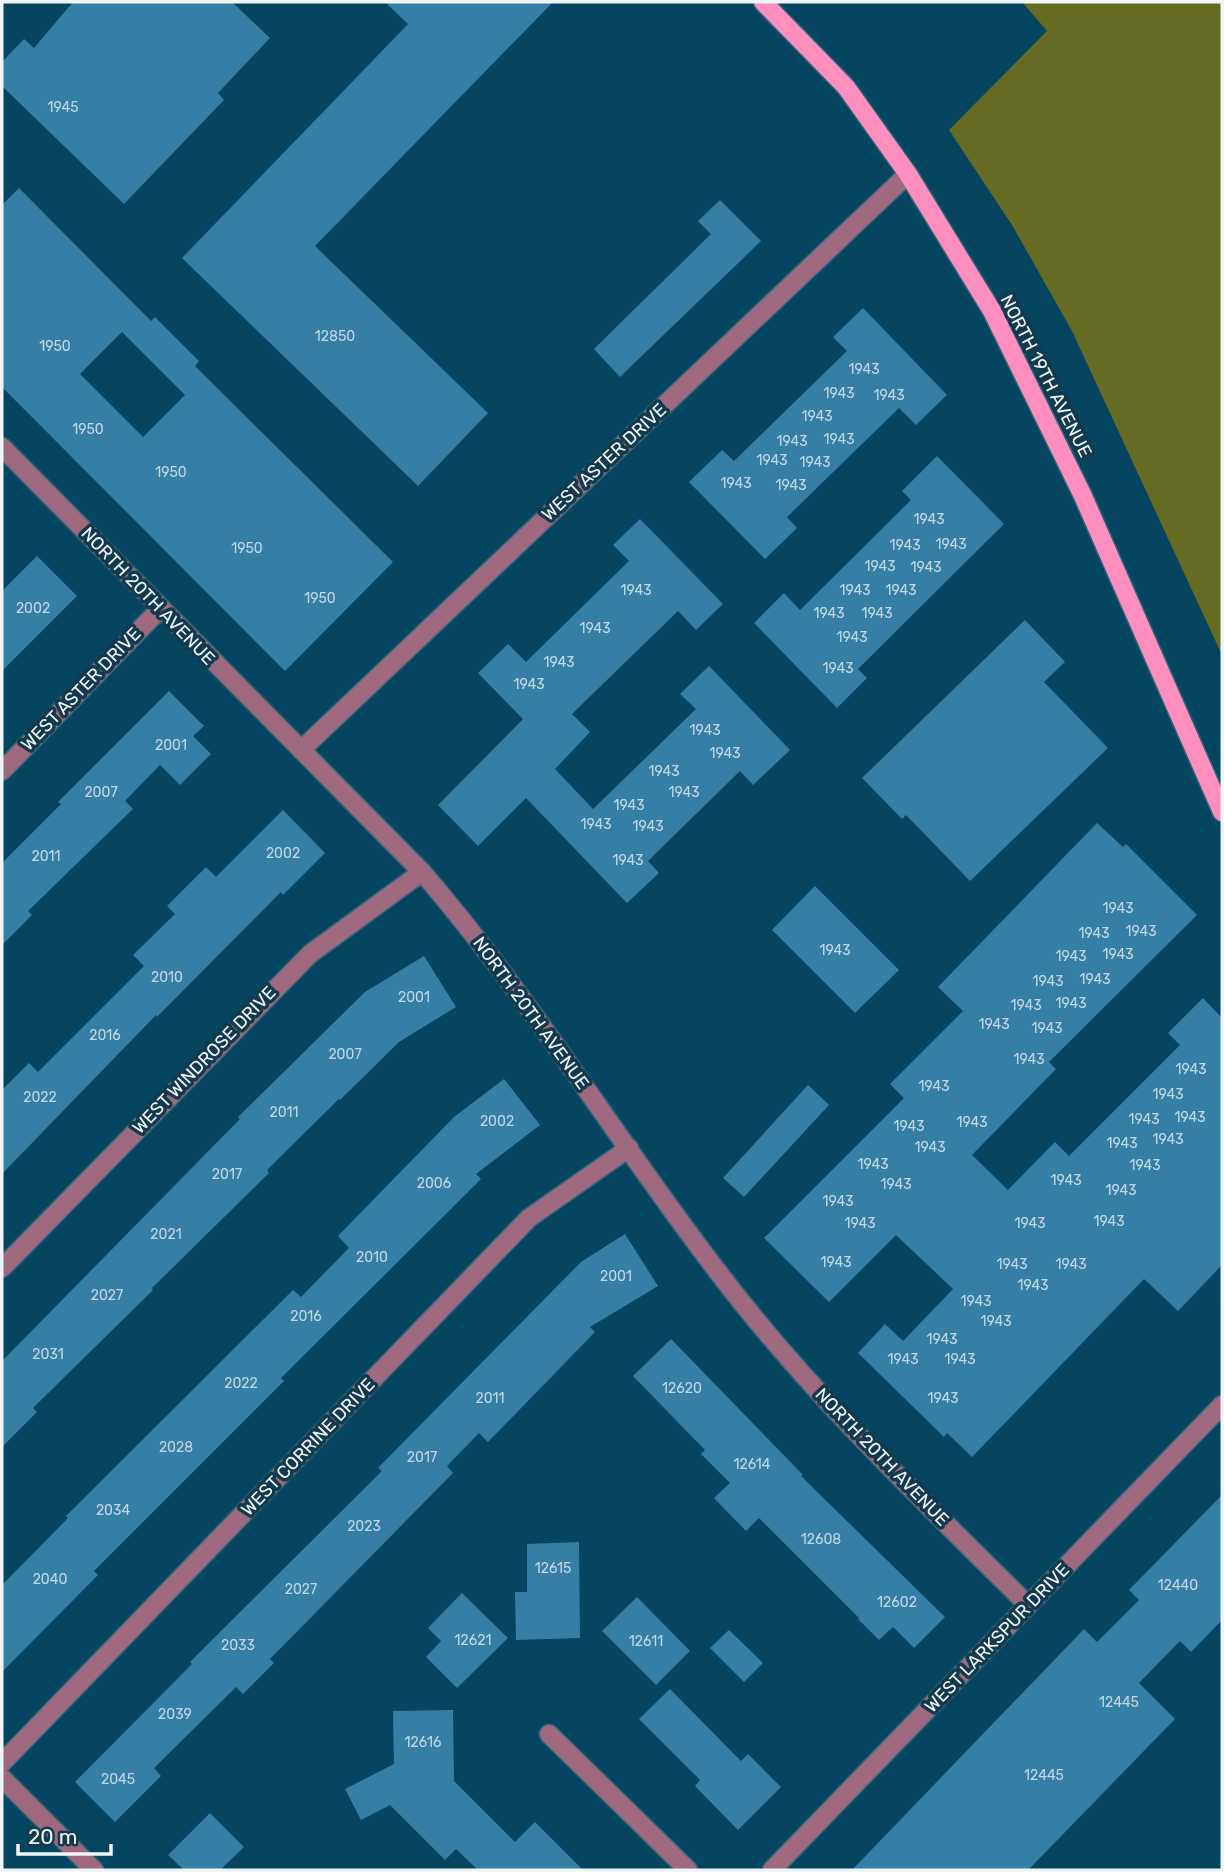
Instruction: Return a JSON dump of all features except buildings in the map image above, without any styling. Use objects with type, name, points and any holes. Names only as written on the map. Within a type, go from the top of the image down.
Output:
[{"type":"main road","name":"NORTH 19TH AVENUE","points":[[763,2],[846,87],[908,174],[998,323],[1083,496],[1222,812]]},
{"type":"street","name":"WEST ASTER DRIVE","points":[[301,750],[908,174]]},
{"type":"street","name":"NORTH 20TH AVENUE","points":[[2,447],[422,872],[464,921],[718,1273],[810,1383],[1028,1605]]},
{"type":"street","name":"WEST ASTER DRIVE","points":[[2,771],[161,608]]},
{"type":"street","name":"WEST WINDROSE DRIVE","points":[[2,1268],[310,954],[422,872]]},
{"type":"street","name":"WEST CORRINE DRIVE","points":[[2,1763],[529,1218],[629,1148]]},
{"type":"street","name":"WEST LARKSPUR DRIVE","points":[[772,1870],[1222,1405]]},
{"type":"street","points":[[549,1734],[688,1870]]},
{"type":"street","points":[[2,1778],[94,1870]]},
{"type":"green space","points":[[1022,2],[1222,2],[1222,655],[1072,331],[1012,225],[949,130],[1047,31]]}]
